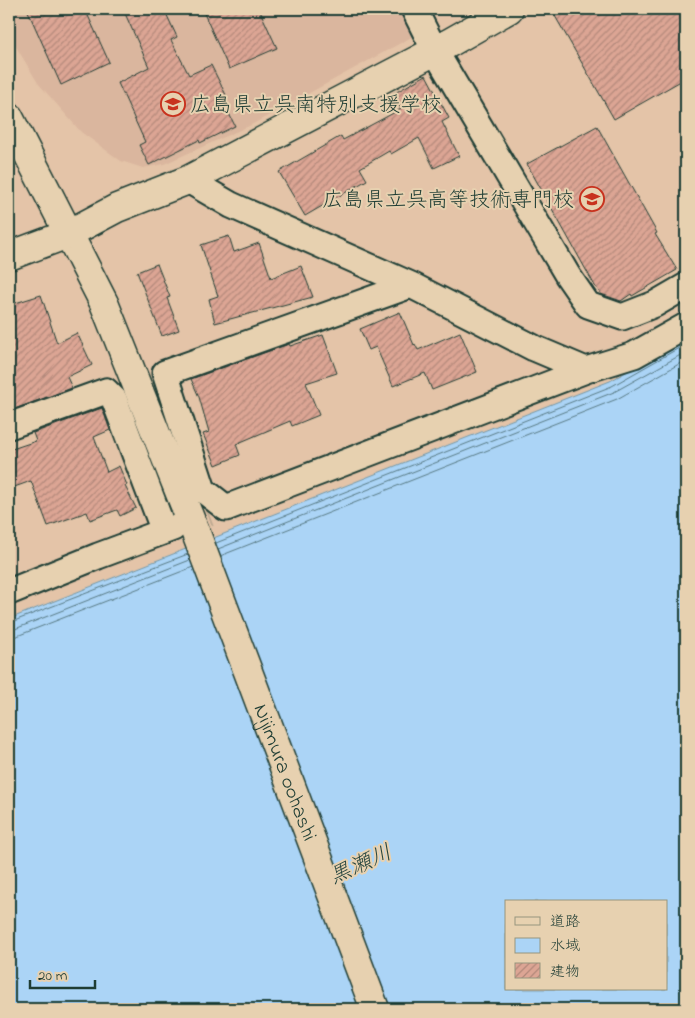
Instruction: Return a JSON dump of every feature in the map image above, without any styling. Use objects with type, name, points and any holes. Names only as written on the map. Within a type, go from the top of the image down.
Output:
[{"type":"street","points":[[414,9],[435,51],[568,276],[588,305],[622,317],[655,304],[686,286]]},
{"type":"street","points":[[9,256],[68,234],[117,208],[188,180],[435,51],[509,9]]},
{"type":"street","name":"Nijimura oohashi","points":[[9,117],[104,303],[194,523],[375,1009]]},
{"type":"street","points":[[188,180],[231,205],[411,285],[534,348],[586,370]]},
{"type":"street","points":[[194,523],[203,490],[165,373],[411,285]]},
{"type":"street","points":[[9,592],[98,556],[194,523],[428,429],[586,370],[634,355],[686,326]]},
{"type":"street","points":[[9,426],[106,391],[114,400],[194,523]]},
{"type":"shaded area","name":"広島県立呉南特別支援学校","points":[[9,9],[404,9],[417,34],[251,125],[164,164],[143,168],[121,161],[81,132],[38,83],[9,35]]},
{"type":"water","name":"黒瀬川","points":[[686,339],[686,1009],[9,1009],[9,619],[610,381]]},
{"type":"building","points":[[27,9],[85,9],[109,62],[61,85]]},
{"type":"building","points":[[123,9],[164,9],[177,37],[171,40],[189,75],[211,65],[226,95],[221,97],[235,126],[200,143],[199,140],[149,165],[139,145],[145,142],[118,83],[149,67]]},
{"type":"building","points":[[202,9],[259,9],[277,48],[229,69]]},
{"type":"building","points":[[568,9],[686,9],[686,78],[614,119],[555,16]]},
{"type":"building","points":[[426,75],[449,118],[442,122],[459,156],[434,168],[419,138],[391,154],[389,151],[360,168],[367,180],[305,216],[279,172],[341,136],[343,140],[401,109],[393,94]]},
{"type":"building","name":"広島県立呉高等技術専門校","points":[[597,126],[657,233],[655,234],[677,270],[621,301],[601,294],[595,286],[527,164]]},
{"type":"building","points":[[229,236],[234,252],[259,243],[271,278],[301,266],[313,297],[215,323],[209,299],[218,296],[201,245]]},
{"type":"building","points":[[157,264],[170,297],[167,298],[179,330],[162,336],[137,272]]},
{"type":"building","points":[[41,295],[57,343],[77,333],[92,365],[67,377],[72,388],[9,411],[9,305]]},
{"type":"building","points":[[400,312],[418,350],[460,332],[477,372],[432,390],[425,373],[393,386],[376,347],[369,350],[360,329]]},
{"type":"building","points":[[323,335],[337,373],[306,383],[319,415],[292,426],[290,421],[236,444],[240,455],[216,465],[203,434],[209,432],[199,397],[191,379],[289,344],[290,346]]},
{"type":"building","points":[[102,408],[110,430],[94,437],[107,472],[119,466],[127,485],[125,486],[136,508],[120,516],[117,510],[90,520],[87,512],[48,526],[31,481],[9,489],[9,450],[36,441],[33,433]]},
{"type":"tunnel","points":[[173,528],[209,514]]},
{"type":"place","name":"広島県立呉南特別支援学校","points":[[173,104]]},
{"type":"place","name":"広島県立呉高等技術専門校","points":[[592,199]]}]
